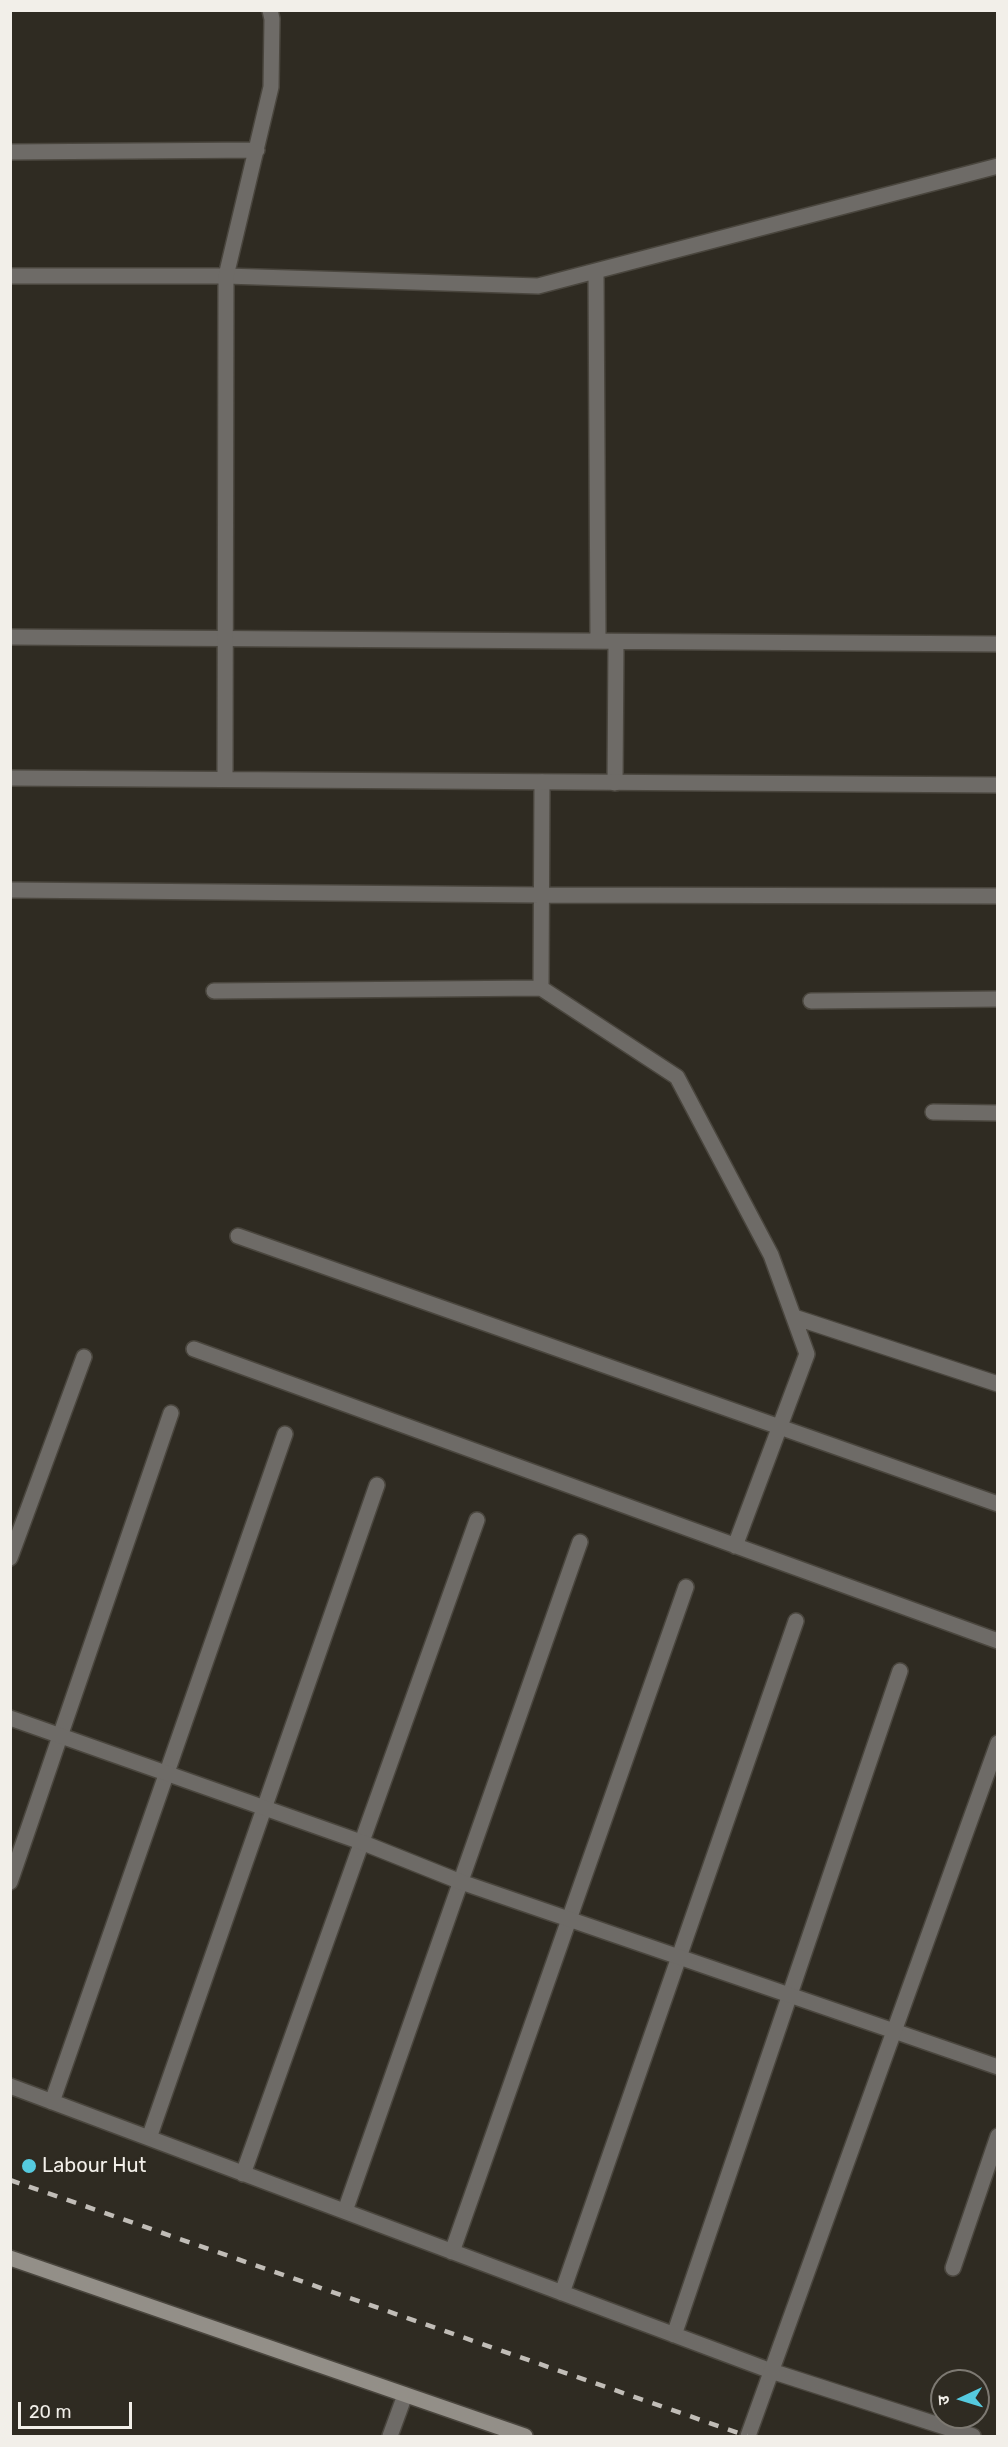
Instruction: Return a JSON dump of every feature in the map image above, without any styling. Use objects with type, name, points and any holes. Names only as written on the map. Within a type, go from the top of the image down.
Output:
[{"type":"street","points":[[225,779],[226,276],[271,87],[272,19],[270,10]]},
{"type":"street","points":[[10,152],[257,150]]},
{"type":"street","points":[[10,276],[226,276],[538,286],[998,166]]},
{"type":"street","points":[[596,271],[598,641]]},
{"type":"street","points":[[10,637],[998,644]]},
{"type":"street","points":[[615,783],[616,642]]},
{"type":"street","points":[[10,778],[998,785]]},
{"type":"street","points":[[541,988],[542,782]]},
{"type":"street","points":[[10,890],[998,896]]},
{"type":"street","points":[[214,991],[541,988],[677,1077],[771,1256],[807,1354],[735,1546]]},
{"type":"street","points":[[811,1001],[998,999]]},
{"type":"street","points":[[933,1112],[998,1113]]},
{"type":"street","points":[[238,1236],[998,1504]]},
{"type":"street","points":[[794,1317],[998,1384]]},
{"type":"street","points":[[194,1349],[998,1641]]},
{"type":"street","points":[[10,1558],[84,1357]]},
{"type":"street","points":[[10,1882],[171,1413]]},
{"type":"street","points":[[52,2102],[285,1434]]},
{"type":"street","points":[[149,2138],[377,1485]]},
{"type":"street","points":[[243,2174],[477,1520]]},
{"type":"street","points":[[345,2211],[580,1542]]},
{"type":"street","points":[[452,2252],[686,1587]]},
{"type":"street","points":[[562,2293],[796,1621]]},
{"type":"street","points":[[674,2335],[900,1671]]},
{"type":"street","points":[[10,1718],[361,1842],[461,1882],[998,2067]]},
{"type":"street","points":[[748,2436],[998,1743]]},
{"type":"street","points":[[10,2086],[771,2371],[973,2436]]},
{"type":"street","points":[[953,2268],[998,2136]]},
{"type":"street","points":[[10,2258],[525,2436]]},
{"type":"street","points":[[390,2436],[405,2395]]},
{"type":"railway","points":[[10,2180],[747,2436]]},
{"type":"place","name":"Labour Hut","points":[[29,2166]]}]
